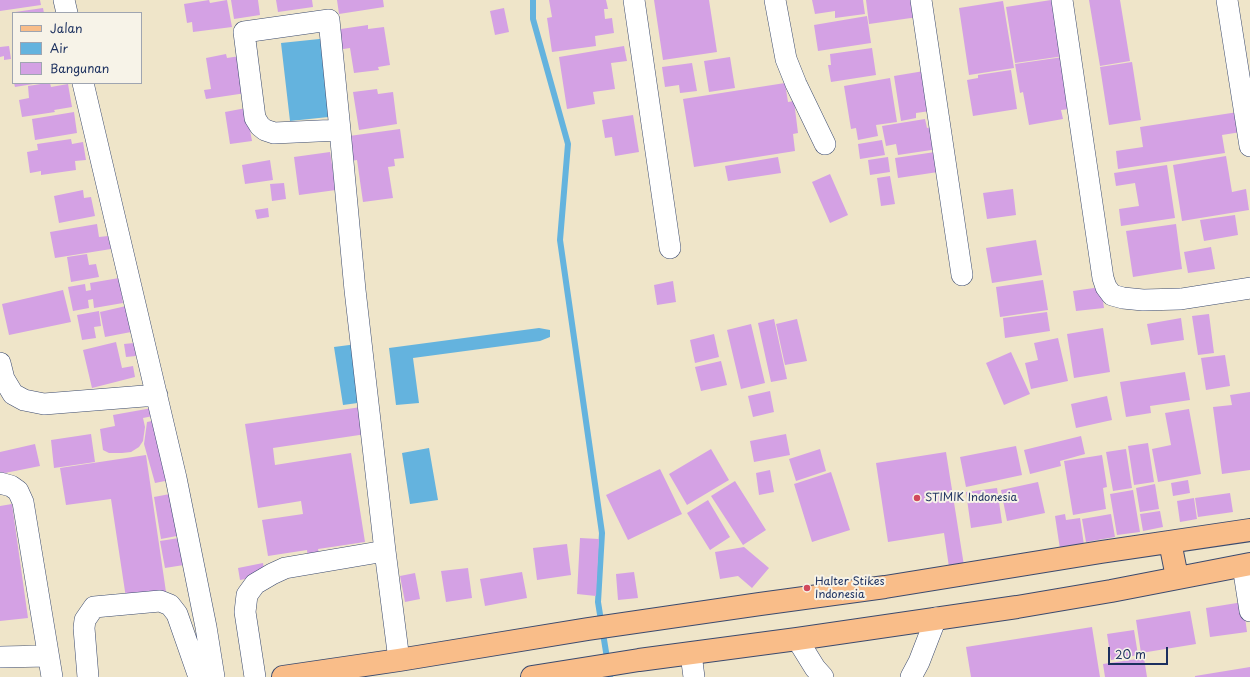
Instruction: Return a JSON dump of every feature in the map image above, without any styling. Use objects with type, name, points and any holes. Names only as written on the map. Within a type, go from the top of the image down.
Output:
[{"type":"main road","points":[[283,677],[399,660],[588,629],[885,587],[1093,553],[1250,530]]},
{"type":"main road","points":[[1170,542],[1177,577]]},
{"type":"main road","points":[[532,677],[555,675],[639,660],[1017,607],[1246,565]]},
{"type":"street","points":[[64,0],[66,12]]},
{"type":"street","points":[[634,0],[670,248]]},
{"type":"street","points":[[775,0],[786,59],[796,84],[825,144]]},
{"type":"street","points":[[921,0],[962,275]]},
{"type":"street","points":[[1062,0],[1103,278],[1106,287],[1112,295],[1123,298],[1143,300],[1181,298],[1250,288]]},
{"type":"street","points":[[1227,0],[1250,146]]},
{"type":"street","points":[[340,130],[274,133],[265,130],[260,126],[255,118],[244,32],[329,20],[340,130],[355,290],[399,660]]},
{"type":"street","points":[[82,84],[176,478],[214,677]]},
{"type":"street","points":[[1,374],[13,394],[24,400],[44,404],[157,394]]},
{"type":"street","points":[[0,483],[11,486],[18,491],[23,502],[52,677]]},
{"type":"street","points":[[255,677],[245,612],[247,595],[255,584],[285,568],[385,551]]},
{"type":"street","points":[[1246,565],[1250,611]]},
{"type":"street","points":[[88,677],[84,628],[85,620],[94,607],[160,601],[170,605],[177,614],[198,677]]},
{"type":"street","points":[[911,677],[919,662],[936,618]]},
{"type":"street","points":[[797,639],[815,668],[823,677]]},
{"type":"street","points":[[690,654],[694,677]]},
{"type":"street","points":[[0,657],[48,656]]},
{"type":"water","points":[[329,38],[338,116],[290,121],[281,43]]},
{"type":"water","points":[[539,328],[550,330],[550,337],[540,341],[413,358],[419,403],[396,405],[389,348]]},
{"type":"water","points":[[357,344],[365,402],[343,405],[334,347]]},
{"type":"water","points":[[429,448],[438,500],[410,504],[402,453]]},
{"type":"building","points":[[0,0],[40,0],[41,5],[0,11]]},
{"type":"building","points":[[209,0],[210,3],[227,0],[232,27],[193,32],[192,22],[187,23],[184,4]]},
{"type":"building","points":[[231,0],[258,0],[260,15],[234,19]]},
{"type":"building","points":[[276,0],[312,0],[313,7],[278,12]]},
{"type":"building","points":[[337,0],[383,0],[384,7],[339,14]]},
{"type":"building","points":[[549,0],[606,0],[608,9],[604,9],[605,19],[612,18],[614,33],[595,36],[596,46],[552,52],[547,18],[552,17]]},
{"type":"building","points":[[654,0],[709,0],[717,52],[663,60]]},
{"type":"building","points":[[812,0],[863,0],[865,14],[835,18],[835,11],[815,14]]},
{"type":"building","points":[[866,0],[916,0],[918,17],[869,24]]},
{"type":"building","points":[[1055,0],[1064,56],[1015,63],[1006,7]]},
{"type":"building","points":[[1089,0],[1120,0],[1130,61],[1100,66]]},
{"type":"building","points":[[1003,1],[1014,68],[969,75],[959,8]]},
{"type":"building","points":[[43,8],[44,12],[15,12]]},
{"type":"building","points":[[504,8],[509,32],[495,35],[490,11]]},
{"type":"building","points":[[867,16],[871,43],[818,51],[814,25]]},
{"type":"building","points":[[368,25],[368,29],[384,27],[390,65],[378,67],[379,70],[354,73],[350,48],[337,50],[334,30]]},
{"type":"building","points":[[9,46],[11,59],[4,60],[4,56],[0,57],[0,47]]},
{"type":"building","points":[[624,46],[627,61],[611,63],[615,89],[593,92],[595,104],[567,109],[559,57]]},
{"type":"building","points":[[872,48],[876,75],[831,82],[828,65],[831,65],[830,54]]},
{"type":"building","points":[[226,54],[227,58],[240,56],[246,93],[206,99],[204,90],[211,89],[206,58]]},
{"type":"building","points":[[730,57],[735,88],[709,92],[704,61]]},
{"type":"building","points":[[1063,57],[1070,109],[1061,110],[1063,119],[1029,125],[1023,92],[1020,93],[1015,64]]},
{"type":"building","points":[[1132,62],[1141,120],[1109,125],[1100,67]]},
{"type":"building","points":[[692,63],[697,91],[680,93],[679,85],[665,87],[662,67]]},
{"type":"building","points":[[1011,70],[1017,109],[973,116],[967,80],[978,78],[978,75]]},
{"type":"building","points":[[924,71],[930,111],[916,113],[916,118],[901,121],[894,76]]},
{"type":"building","points":[[890,78],[897,122],[876,125],[878,136],[858,140],[856,128],[851,129],[844,86]]},
{"type":"building","points":[[785,83],[788,102],[794,101],[798,133],[793,134],[795,151],[694,167],[683,99]]},
{"type":"building","points":[[14,84],[33,84],[15,87]]},
{"type":"building","points":[[50,84],[51,87],[68,84],[72,107],[54,110],[55,112],[22,117],[19,100],[29,98],[28,86]]},
{"type":"building","points":[[377,89],[378,94],[393,92],[397,124],[359,130],[353,92]]},
{"type":"building","points":[[246,108],[252,141],[230,144],[225,112]]},
{"type":"building","points":[[74,112],[77,133],[35,140],[32,119]]},
{"type":"building","points":[[1238,112],[1241,132],[1222,135],[1225,153],[1118,169],[1116,151],[1143,147],[1140,127]]},
{"type":"building","points":[[633,115],[639,152],[615,156],[612,137],[605,138],[602,120]]},
{"type":"building","points":[[925,119],[927,128],[934,126],[938,149],[898,155],[896,144],[886,146],[882,126]]},
{"type":"building","points":[[400,129],[404,158],[394,159],[395,166],[388,167],[393,198],[363,202],[357,160],[345,162],[342,137]]},
{"type":"building","points":[[71,139],[72,144],[83,142],[86,160],[75,161],[76,170],[41,175],[41,171],[30,173],[27,152],[38,150],[37,144]]},
{"type":"building","points":[[882,140],[885,155],[860,159],[858,144]]},
{"type":"building","points":[[330,152],[336,190],[299,195],[294,157]]},
{"type":"building","points":[[935,152],[938,172],[898,178],[895,158]]},
{"type":"building","points":[[1226,156],[1232,192],[1246,189],[1249,210],[1182,221],[1173,165]]},
{"type":"building","points":[[778,157],[781,173],[728,181],[725,166]]},
{"type":"building","points":[[888,157],[890,172],[870,175],[868,160]]},
{"type":"building","points":[[270,160],[273,180],[245,184],[242,165]]},
{"type":"building","points":[[1167,165],[1175,218],[1121,226],[1119,209],[1139,206],[1135,183],[1116,186],[1114,173]]},
{"type":"building","points":[[830,174],[848,215],[830,223],[812,182]]},
{"type":"building","points":[[890,176],[895,204],[881,206],[877,178]]},
{"type":"building","points":[[284,183],[286,199],[272,201],[270,184]]},
{"type":"building","points":[[1013,189],[1016,215],[987,219],[983,193]]},
{"type":"building","points":[[83,190],[84,198],[91,197],[95,216],[59,223],[54,196]]},
{"type":"building","points":[[268,208],[269,217],[257,219],[255,210]]},
{"type":"building","points":[[1235,215],[1238,235],[1204,241],[1200,220]]},
{"type":"building","points":[[97,224],[99,237],[108,236],[111,249],[55,258],[50,232]]},
{"type":"building","points":[[1176,224],[1182,269],[1133,277],[1126,231]]},
{"type":"building","points":[[1036,240],[1042,275],[992,283],[986,248]]},
{"type":"building","points":[[1211,247],[1215,269],[1188,273],[1184,252]]},
{"type":"building","points":[[87,254],[89,265],[96,264],[99,277],[71,282],[67,257]]},
{"type":"building","points":[[119,278],[123,303],[94,308],[93,299],[88,300],[89,308],[73,311],[68,287],[85,284],[86,291],[91,290],[90,283]]},
{"type":"building","points":[[1043,280],[1048,310],[1000,317],[996,287]]},
{"type":"building","points":[[673,281],[676,302],[657,305],[654,285]]},
{"type":"building","points":[[1101,287],[1104,308],[1076,311],[1073,291]]},
{"type":"building","points":[[63,290],[71,322],[9,335],[2,304]]},
{"type":"building","points":[[126,306],[131,332],[105,337],[100,312]]},
{"type":"building","points":[[99,311],[101,326],[94,327],[96,338],[82,340],[77,315]]},
{"type":"building","points":[[1047,312],[1050,331],[1005,338],[1003,318]]},
{"type":"building","points":[[1209,314],[1214,353],[1198,355],[1192,316]]},
{"type":"building","points":[[1181,318],[1184,340],[1151,345],[1147,324]]},
{"type":"building","points":[[774,319],[787,379],[771,382],[758,323]]},
{"type":"building","points":[[797,319],[807,361],[785,365],[776,324]]},
{"type":"building","points":[[751,324],[765,383],[741,389],[727,330]]},
{"type":"building","points":[[1103,328],[1110,372],[1074,378],[1067,334]]},
{"type":"building","points":[[714,334],[719,357],[695,363],[690,340]]},
{"type":"building","points":[[1058,338],[1068,381],[1031,389],[1025,363],[1038,360],[1034,343]]},
{"type":"building","points":[[116,342],[122,368],[133,366],[135,377],[92,388],[83,350]]},
{"type":"building","points":[[134,343],[136,356],[126,357],[124,344]]},
{"type":"building","points":[[1011,352],[1030,394],[1004,405],[986,363]]},
{"type":"building","points":[[1225,355],[1230,386],[1206,390],[1201,358]]},
{"type":"building","points":[[721,361],[727,385],[701,391],[695,367]]},
{"type":"building","points":[[1185,372],[1190,400],[1150,406],[1151,413],[1126,417],[1120,382]]},
{"type":"building","points":[[770,391],[774,412],[753,417],[748,396]]},
{"type":"building","points":[[1250,392],[1250,470],[1222,474],[1213,407],[1232,405],[1230,395]]},
{"type":"building","points":[[1107,396],[1112,420],[1076,428],[1071,404]]},
{"type":"building","points":[[361,407],[366,434],[273,448],[275,465],[351,453],[365,542],[318,549],[320,558],[308,560],[307,550],[268,556],[262,520],[303,514],[301,501],[258,508],[245,424]]},
{"type":"building","points":[[152,408],[153,416],[143,418],[145,427],[143,441],[139,447],[131,452],[122,453],[109,453],[103,450],[100,429],[115,426],[113,415]]},
{"type":"building","points":[[1189,409],[1201,474],[1158,482],[1152,449],[1171,445],[1165,413]]},
{"type":"building","points":[[162,419],[175,479],[155,483],[144,444],[147,422]]},
{"type":"building","points":[[91,434],[95,462],[54,468],[51,440]]},
{"type":"building","points":[[786,434],[790,455],[754,462],[750,441]]},
{"type":"building","points":[[1081,436],[1085,454],[1060,461],[1061,466],[1030,474],[1024,450]]},
{"type":"building","points":[[1148,443],[1154,482],[1134,485],[1128,446]]},
{"type":"building","points":[[35,444],[40,466],[0,474],[0,452]]},
{"type":"building","points":[[1016,446],[1022,475],[966,487],[960,457]]},
{"type":"building","points":[[711,449],[729,480],[687,505],[669,474]]},
{"type":"building","points":[[820,449],[826,471],[796,481],[789,459]]},
{"type":"building","points":[[1126,449],[1132,488],[1113,491],[1106,452]]},
{"type":"building","name":"STIMIK Indonesia","points":[[946,452],[965,572],[950,574],[944,533],[888,542],[876,463]]},
{"type":"building","points":[[146,455],[166,592],[126,598],[111,499],[66,505],[60,468]]},
{"type":"building","points":[[1102,455],[1107,487],[1103,488],[1106,509],[1073,515],[1064,461]]},
{"type":"building","points":[[660,469],[682,514],[628,540],[606,495]]},
{"type":"building","points":[[770,470],[774,492],[759,495],[756,473]]},
{"type":"building","points":[[831,472],[850,530],[812,542],[794,484]]},
{"type":"building","points":[[1188,480],[1190,493],[1173,496],[1171,483]]},
{"type":"building","points":[[735,481],[766,530],[743,545],[711,496]]},
{"type":"building","points":[[1038,482],[1045,513],[1007,521],[1001,490]]},
{"type":"building","points":[[1155,484],[1159,509],[1140,512],[1136,488]]},
{"type":"building","points":[[997,488],[1002,523],[971,528],[966,492]]},
{"type":"building","points":[[1133,490],[1140,532],[1117,535],[1110,494]]},
{"type":"building","points":[[175,493],[182,535],[161,539],[154,497]]},
{"type":"building","points":[[1230,493],[1233,512],[1198,517],[1195,498]]},
{"type":"building","points":[[1194,498],[1197,519],[1180,522],[1177,501]]},
{"type":"building","points":[[708,500],[730,537],[710,550],[687,513]]},
{"type":"building","points":[[12,504],[28,618],[0,621],[0,506]]},
{"type":"building","points":[[1160,511],[1163,527],[1143,531],[1140,514]]},
{"type":"building","points":[[1065,514],[1066,520],[1080,518],[1084,545],[1060,549],[1055,516]]},
{"type":"building","points":[[1111,514],[1115,537],[1086,542],[1082,519]]},
{"type":"building","points":[[185,537],[190,564],[165,568],[160,541]]},
{"type":"building","points":[[580,538],[599,539],[596,596],[577,594]]},
{"type":"building","points":[[567,544],[571,575],[537,580],[533,548]]},
{"type":"building","points":[[744,547],[769,568],[752,588],[738,576],[720,579],[715,552]]},
{"type":"building","points":[[263,563],[265,575],[240,580],[238,568]]},
{"type":"building","points":[[468,568],[472,598],[446,602],[441,571]]},
{"type":"building","points":[[522,572],[527,598],[485,606],[480,579]]},
{"type":"building","points":[[634,572],[638,598],[618,600],[616,574]]},
{"type":"building","points":[[415,573],[420,599],[405,602],[400,576]]},
{"type":"building","points":[[1243,602],[1247,632],[1210,637],[1206,608]]},
{"type":"building","points":[[1190,611],[1196,644],[1141,653],[1136,620]]},
{"type":"building","points":[[1092,627],[1100,677],[971,677],[966,647]]},
{"type":"building","points":[[1134,630],[1138,655],[1111,660],[1107,634]]},
{"type":"building","points":[[1144,658],[1147,677],[1105,677],[1103,664]]},
{"type":"building","points":[[1250,667],[1250,677],[1195,677],[1195,676]]},
{"type":"waterway","points":[[533,0],[533,19],[568,144],[560,240],[602,533],[598,602],[610,677]]},
{"type":"place","name":"STIMIK Indonesia","points":[[917,498]]},
{"type":"place","name":"Halter Stikes Indonesia","points":[[807,588]]}]
